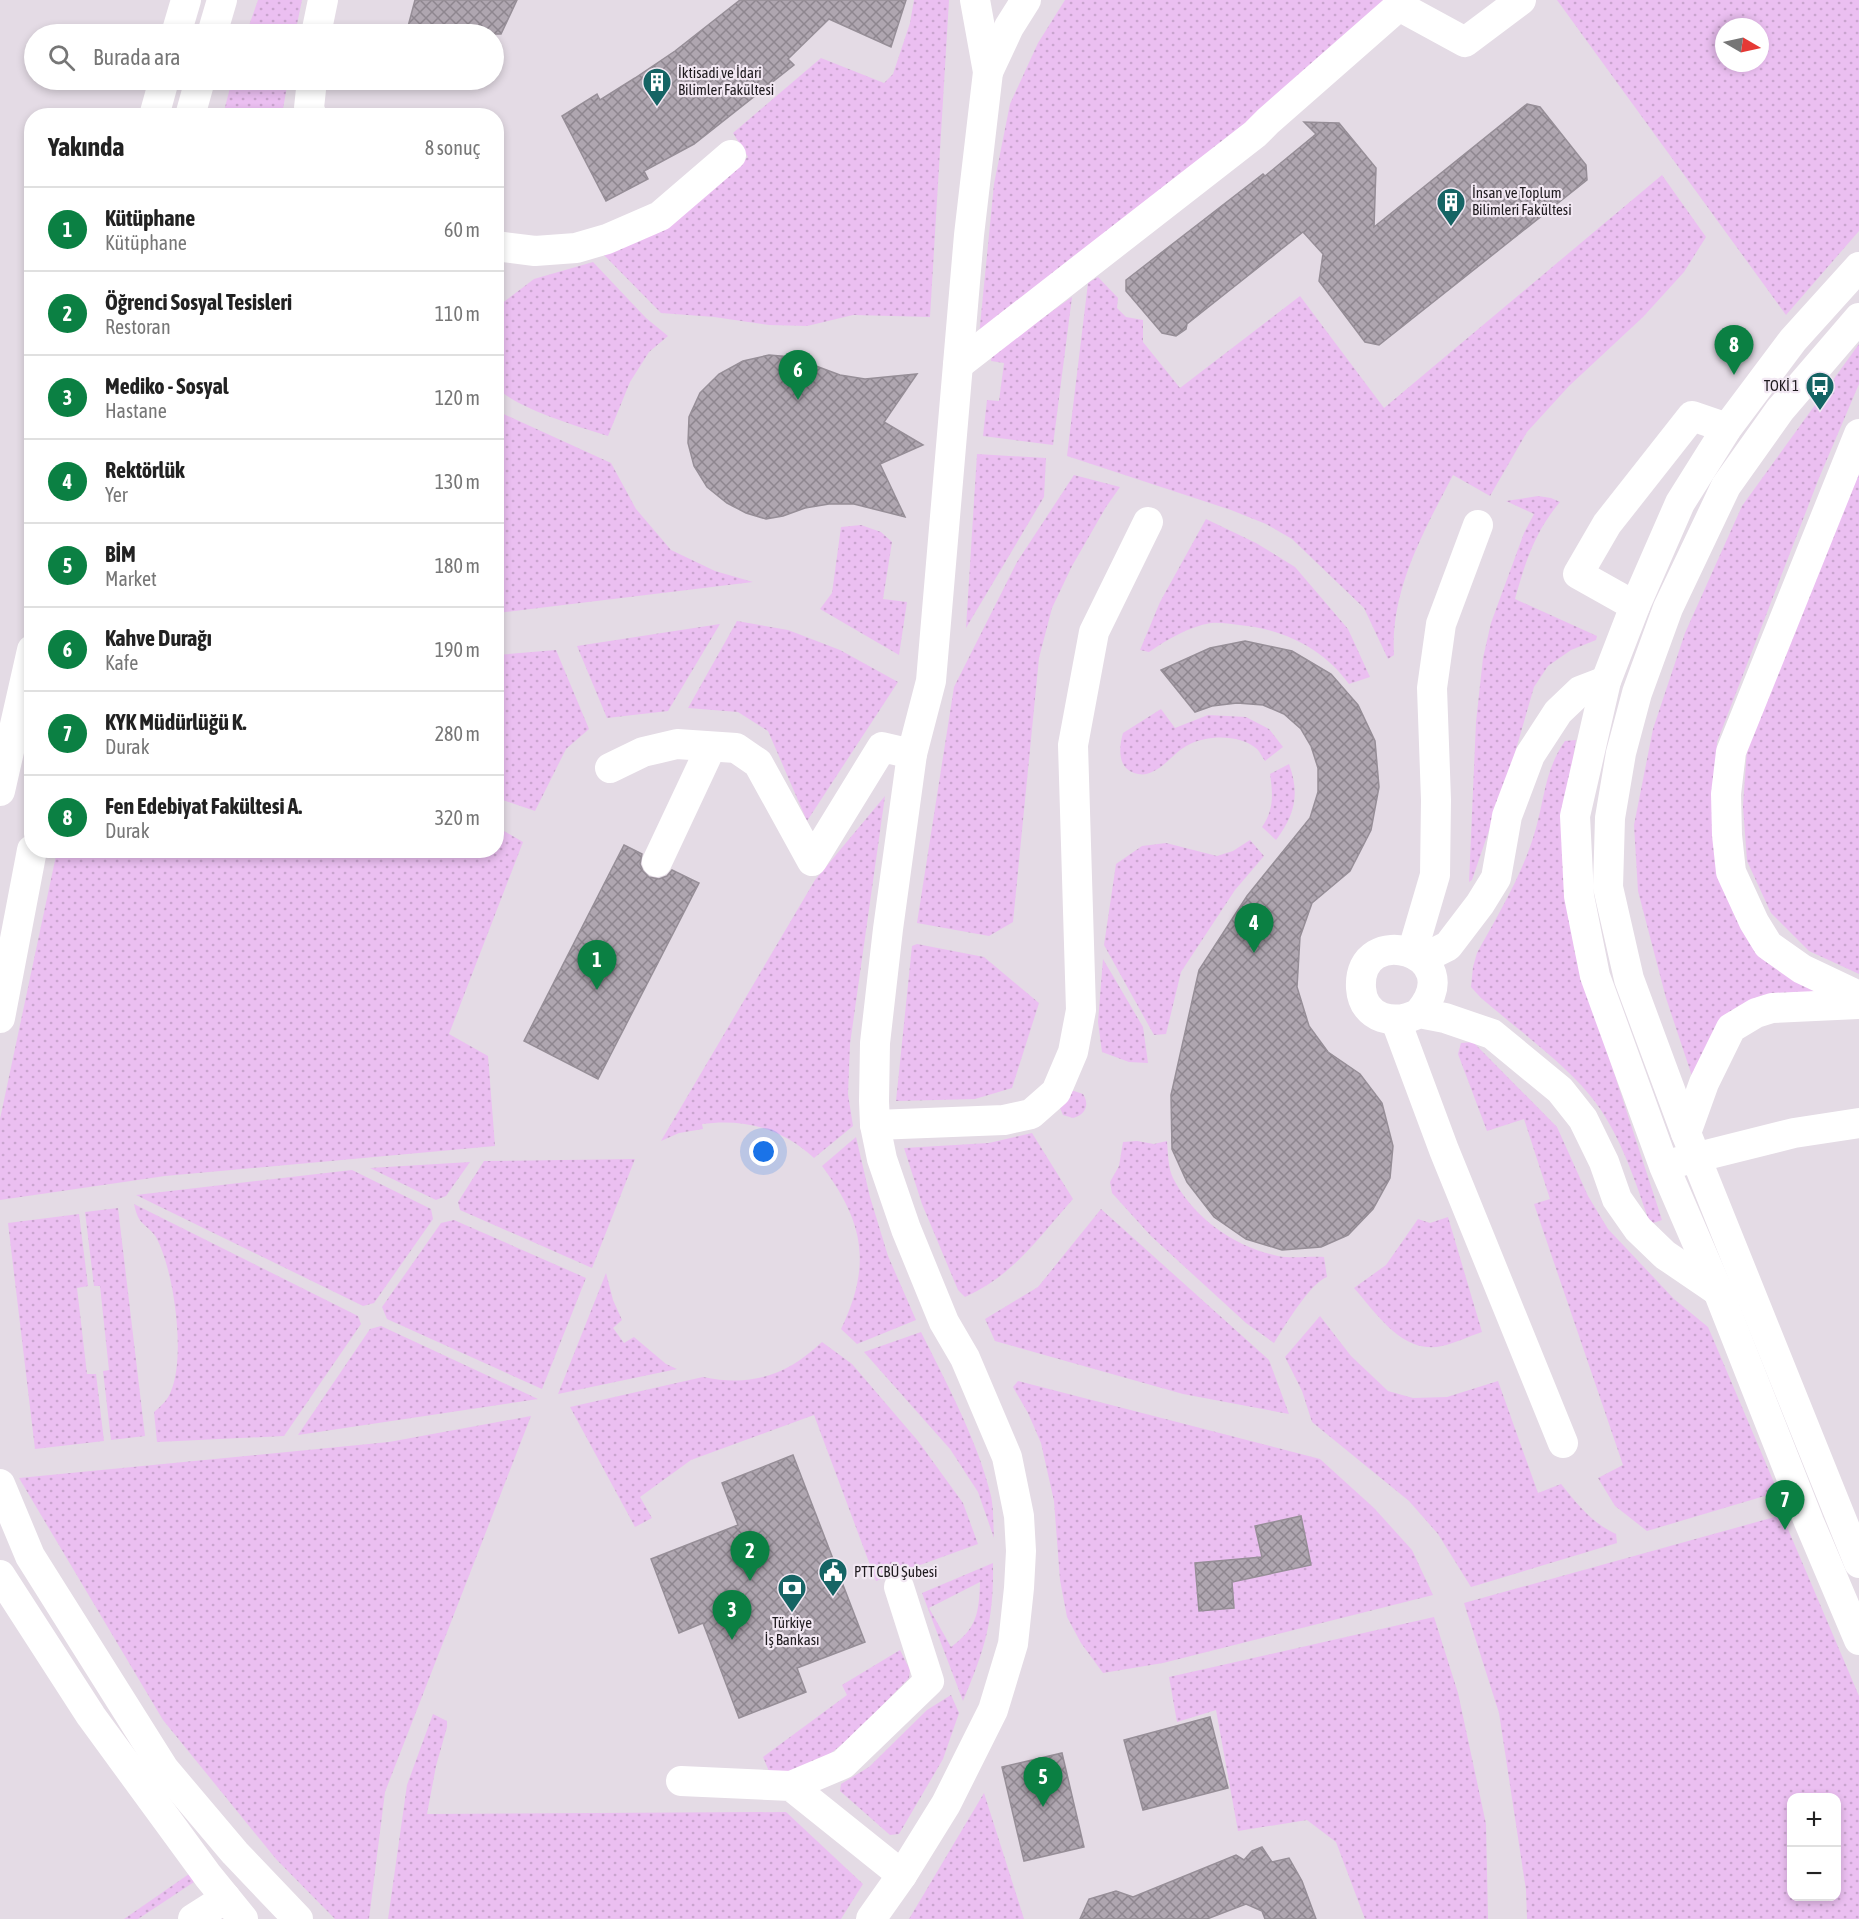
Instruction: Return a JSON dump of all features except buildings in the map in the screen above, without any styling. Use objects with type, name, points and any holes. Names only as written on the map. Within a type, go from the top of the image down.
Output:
[{"type":"street","points":[[179,24],[186,0]]},
{"type":"street","points":[[215,24],[222,0]]},
{"type":"street","points":[[318,24],[323,0]]},
{"type":"street","points":[[871,1919],[902,1875],[946,1804],[993,1710],[1013,1644],[1021,1551],[1019,1516],[1007,1456],[965,1358],[944,1322],[906,1229],[882,1159],[875,1125],[875,1043],[912,754],[931,681],[969,236],[988,72],[975,0]]},
{"type":"street","points":[[988,72],[1009,27],[1026,0]]},
{"type":"street","points":[[958,365],[1255,134],[1398,6],[1465,42],[1521,0]]},
{"type":"street","points":[[156,108],[161,90]]},
{"type":"street","points":[[192,108],[197,90]]},
{"type":"street","points":[[309,108],[311,90]]},
{"type":"street","points":[[504,247],[535,251],[576,248],[607,239],[660,216],[731,155]]},
{"type":"street","points":[[1859,267],[1793,340],[1726,428],[1680,503],[1635,606],[1606,681],[1575,816],[1579,896],[1595,976],[1664,1166],[1718,1290],[1809,1522],[1859,1640]]},
{"type":"street","points":[[1859,318],[1780,410],[1726,486],[1668,608],[1637,693],[1621,753],[1610,818],[1608,887],[1629,979],[1691,1145],[1859,1563]]},
{"type":"street","points":[[1635,606],[1578,574],[1607,524],[1692,416],[1726,428]]},
{"type":"street","points":[[1859,434],[1731,752],[1726,794],[1731,872],[1754,922],[1768,945],[1802,969],[1859,996]]},
{"type":"street","points":[[875,1125],[1004,1119],[1031,1114],[1056,1092],[1072,1052],[1081,1010],[1073,745],[1094,632],[1148,522]]},
{"type":"street","points":[[1417,956],[1435,875],[1436,800],[1432,688],[1441,624],[1478,525]]},
{"type":"street","points":[[1417,956],[1448,946],[1480,904],[1496,878],[1507,816],[1530,755],[1558,712],[1580,691],[1606,681]]},
{"type":"street","points":[[0,791],[24,685]]},
{"type":"street","points":[[610,768],[643,752],[677,744],[736,748],[758,763],[812,861],[882,747],[912,754]]},
{"type":"street","points":[[657,862],[711,747]]},
{"type":"street","points":[[0,1018],[30,858]]},
{"type":"street","points":[[1408,1017],[1427,1003],[1432,991],[1432,979],[1428,968],[1417,956],[1402,949],[1380,953],[1364,969],[1361,980],[1361,991],[1369,1008],[1384,1019],[1445,1018],[1492,1034],[1560,1090],[1583,1119],[1604,1162],[1617,1199],[1638,1229],[1665,1255],[1718,1290]]},
{"type":"street","points":[[1691,1145],[1704,1083],[1731,1028],[1756,1013],[1772,1008],[1859,1004]]},
{"type":"street","points":[[1408,1017],[1444,1150],[1563,1443]]},
{"type":"street","points":[[1664,1166],[1691,1145],[1859,1123]]},
{"type":"street","points":[[0,1484],[30,1556],[164,1769],[235,1853],[298,1919]]},
{"type":"street","points":[[0,1575],[91,1716],[234,1908],[193,1919]]},
{"type":"street","points":[[681,1781],[791,1786],[843,1764],[929,1681],[899,1587]]},
{"type":"street","points":[[791,1786],[902,1875]]},
{"type":"shaded area","points":[[258,0],[302,0],[297,24],[250,24]]},
{"type":"shaded area","points":[[914,0],[949,0],[930,317],[853,315],[807,326],[769,325],[714,317],[661,313],[603,254],[658,225],[748,157],[733,133],[821,58],[884,83],[893,74],[910,23]]},
{"type":"shaded area","points":[[1065,0],[1389,0],[1255,118],[979,336],[994,184],[1010,104],[1038,43]]},
{"type":"shaded area","points":[[1557,0],[1859,0],[1859,231],[1786,315]]},
{"type":"shaded area","points":[[229,90],[286,90],[283,108],[225,108]]},
{"type":"shaded area","points":[[1662,175],[1706,237],[1684,272],[1643,317],[1569,386],[1527,432],[1490,496],[1453,475],[1421,539],[1403,584],[1397,607],[1394,655],[1388,659],[1364,608],[1292,539],[1266,524],[1231,510],[1067,456],[1088,283],[1098,277],[1118,298],[1117,308],[1126,317],[1143,320],[1143,342],[1180,388],[1300,296],[1384,408]]},
{"type":"shaded area","points":[[593,262],[646,318],[668,336],[649,352],[630,382],[608,436],[532,409],[504,393],[504,302],[534,279]]},
{"type":"shaded area","points":[[1072,297],[1053,445],[983,436],[987,400],[999,401],[1004,363],[991,361],[992,354]]},
{"type":"shaded area","points":[[1859,344],[1859,384],[1819,478],[1717,742],[1712,828],[1729,891],[1831,996],[1733,1023],[1699,1097],[1666,998],[1638,891],[1634,825],[1653,729],[1685,633],[1742,506]]},
{"type":"shaded area","points":[[504,414],[611,463],[636,509],[671,550],[715,571],[753,582],[504,612]]},
{"type":"shaded area","points":[[977,454],[1046,458],[1044,497],[966,628]]},
{"type":"shaded area","points":[[1859,462],[1859,974],[1809,951],[1771,913],[1747,861],[1743,806],[1747,749]]},
{"type":"shaded area","points":[[1074,475],[1120,487],[1072,566],[1052,608],[1039,658],[1013,922],[989,936],[917,923],[954,687],[1017,562]]},
{"type":"shaded area","points":[[1538,496],[1560,502],[1537,536],[1515,599],[1597,636],[1596,640],[1571,650],[1548,666],[1534,687],[1512,763],[1472,880],[1469,882],[1476,722],[1483,658],[1491,623],[1524,533],[1534,514],[1506,501]]},
{"type":"shaded area","points":[[1206,519],[1256,543],[1295,567],[1348,629],[1370,677],[1349,684],[1327,660],[1301,642],[1255,627],[1214,623],[1203,625],[1178,634],[1149,652],[1140,650],[1160,602]]},
{"type":"shaded area","points":[[861,525],[881,532],[892,542],[883,599],[907,602],[899,655],[820,609],[832,593],[841,527]]},
{"type":"shaded area","points":[[737,621],[788,630],[840,650],[898,682],[807,821],[768,731],[738,712],[688,708]]},
{"type":"shaded area","points":[[720,624],[668,711],[607,718],[577,646]]},
{"type":"shaded area","points":[[556,650],[589,729],[566,749],[535,811],[504,800],[504,654]]},
{"type":"shaded area","points":[[1161,709],[1175,728],[1208,715],[1246,717],[1269,729],[1283,747],[1265,761],[1257,749],[1242,741],[1233,738],[1206,739],[1180,750],[1162,766],[1148,774],[1134,773],[1128,770],[1122,761],[1120,750],[1123,733]]},
{"type":"shaded area","points":[[1576,740],[1566,800],[1567,906],[1575,953],[1662,1220],[1650,1224],[1621,1146],[1596,1103],[1572,1075],[1471,987],[1477,953],[1510,892],[1531,844],[1553,762],[1565,741]]},
{"type":"shaded area","points":[[1289,764],[1294,785],[1294,804],[1288,822],[1276,840],[1262,827],[1272,802],[1270,774]]},
{"type":"shaded area","points":[[885,796],[850,1044],[848,1094],[853,1126],[814,1158],[776,1133],[748,1124],[702,1124],[703,1129],[679,1133],[661,1141],[815,880]]},
{"type":"shaded area","points":[[504,831],[523,842],[449,1034],[488,1056],[495,1146],[165,1176],[0,1200],[0,1119],[56,858],[504,858]]},
{"type":"shaded area","points":[[1250,840],[1264,856],[1235,890],[1181,972],[1166,1034],[1154,1035],[1104,945],[1116,864],[1142,846],[1166,843],[1217,856],[1233,851]]},
{"type":"shaded area","points":[[917,944],[984,957],[1039,1003],[1012,1088],[975,1099],[896,1101],[912,946]]},
{"type":"shaded area","points":[[1103,959],[1143,1027],[1148,1063],[1129,1062],[1102,1052],[1098,1022]]},
{"type":"shaded area","points":[[1473,1042],[1557,1127],[1588,1196],[1608,1229],[1674,1299],[1708,1327],[1778,1492],[1647,1531],[1615,1506],[1598,1478],[1623,1465],[1534,1204],[1550,1199],[1524,1119],[1487,1131],[1458,1054],[1461,1043]]},
{"type":"shaded area","points":[[1071,1090],[1083,1094],[1086,1102],[1083,1112],[1073,1118],[1063,1115],[1059,1106]]},
{"type":"shaded area","points":[[1032,1133],[1073,1199],[1012,1266],[983,1288],[965,1297],[958,1290],[922,1204],[904,1148],[989,1143]]},
{"type":"shaded area","points":[[856,1137],[870,1197],[888,1256],[916,1320],[857,1344],[841,1329],[857,1284],[860,1264],[859,1244],[855,1225],[847,1206],[822,1166]]},
{"type":"shaded area","points":[[1137,1141],[1154,1144],[1167,1141],[1170,1170],[1181,1192],[1204,1218],[1231,1238],[1246,1246],[1278,1256],[1324,1257],[1327,1277],[1305,1296],[1274,1343],[1246,1323],[1151,1236],[1112,1193],[1110,1182],[1119,1166],[1123,1142]]},
{"type":"shaded area","points":[[635,1159],[592,1268],[460,1210],[458,1202],[484,1161]]},
{"type":"shaded area","points":[[470,1162],[446,1196],[436,1200],[370,1168]]},
{"type":"shaded area","points":[[352,1170],[431,1209],[433,1219],[374,1303],[363,1306],[136,1195]]},
{"type":"shaded area","points":[[134,1204],[358,1316],[361,1324],[284,1436],[157,1442],[154,1412],[162,1405],[171,1391],[178,1357],[176,1313],[173,1291],[162,1252],[152,1231],[139,1220]]},
{"type":"shaded area","points":[[118,1208],[145,1436],[111,1440],[103,1371],[109,1370],[100,1286],[94,1286],[85,1212]]},
{"type":"shaded area","points":[[1101,1209],[1269,1360],[1289,1414],[1183,1394],[995,1341],[985,1319],[1038,1287]]},
{"type":"shaded area","points":[[79,1214],[88,1286],[77,1288],[87,1374],[96,1374],[104,1441],[35,1449],[8,1223]]},
{"type":"shaded area","points":[[1448,1217],[1482,1332],[1447,1345],[1428,1347],[1415,1344],[1392,1330],[1354,1288],[1386,1265],[1418,1219],[1430,1223]]},
{"type":"shaded area","points":[[454,1220],[586,1278],[542,1389],[387,1319],[382,1307],[441,1223]]},
{"type":"shaded area","points":[[606,1273],[613,1300],[622,1320],[613,1328],[624,1343],[634,1337],[666,1364],[677,1369],[558,1394]]},
{"type":"shaded area","points":[[1320,1316],[1351,1356],[1388,1391],[1413,1398],[1447,1397],[1498,1381],[1538,1493],[1561,1484],[1593,1519],[1616,1534],[1617,1543],[1471,1587],[1438,1534],[1409,1501],[1312,1422],[1302,1391],[1285,1357]]},
{"type":"shaded area","points":[[381,1326],[538,1399],[298,1435],[370,1329]]},
{"type":"shaded area","points":[[921,1332],[960,1410],[977,1452],[991,1497],[994,1538],[978,1492],[950,1449],[864,1352]]},
{"type":"shaded area","points":[[822,1342],[852,1364],[918,1441],[963,1503],[978,1544],[876,1581],[814,1415],[691,1460],[640,1497],[652,1518],[635,1527],[570,1407],[703,1377],[737,1381],[767,1376],[795,1363]]},
{"type":"shaded area","points":[[1018,1381],[1320,1459],[1374,1508],[1412,1550],[1433,1595],[1163,1663],[1103,1673],[1081,1643],[1067,1617],[1060,1580],[1054,1501],[1041,1443],[1013,1387]]},
{"type":"shaded area","points":[[531,1416],[385,1792],[369,1919],[335,1919],[276,1859],[163,1720],[19,1478],[389,1442]]},
{"type":"shaded area","points":[[1782,1515],[1859,1696],[1859,1919],[1527,1919],[1526,1890],[1499,1713],[1464,1603]]},
{"type":"shaded area","points":[[993,1563],[992,1601],[987,1634],[963,1701],[922,1593]],"holes":[[[980,1582],[975,1619],[966,1633],[951,1647],[929,1608]]]},
{"type":"shaded area","points":[[1434,1617],[1458,1693],[1486,1824],[1488,1919],[1365,1919],[1336,1842],[1307,1820],[1238,1831],[1216,1710],[1177,1722],[1169,1677]]},
{"type":"shaded area","points":[[900,1650],[910,1670],[909,1678],[866,1722],[843,1744],[820,1760],[796,1770],[771,1776],[763,1757],[847,1695],[842,1685]]},
{"type":"shaded area","points":[[951,1695],[959,1713],[943,1759],[899,1834],[890,1835],[840,1791],[841,1784],[869,1767],[927,1710]]},
{"type":"shaded area","points":[[433,1714],[447,1721],[447,1727],[436,1766],[427,1814],[786,1812],[863,1884],[841,1919],[388,1919],[407,1785]]},
{"type":"shaded area","points":[[984,1793],[1024,1919],[909,1919]]},
{"type":"shaded area","points":[[189,1874],[194,1882],[138,1919],[124,1919]]},
{"type":"place","name":"İktisadi ve İdari Bilimler Fakültesi","points":[[657,108]]},
{"type":"place","name":"İnsan ve Toplum Bilimleri Fakültesi","points":[[1451,228]]},
{"type":"place","name":"Fen Edebiyat Fakültesi A.","points":[[1734,375]]},
{"type":"place","name":"Kahve Durağı","points":[[798,400]]},
{"type":"place","name":"TOKİ 1","points":[[1820,412]]},
{"type":"place","name":"Rektörlük","points":[[1254,953]]},
{"type":"place","name":"Kütüphane","points":[[597,990]]},
{"type":"place","name":"KYK Müdürlüğü K.","points":[[1785,1530]]},
{"type":"place","name":"Öğrenci Sosyal Tesisleri","points":[[750,1581]]},
{"type":"place","name":"PTT CBÜ Şubesi","points":[[833,1598]]},
{"type":"place","name":"Türkiye İş Bankası","points":[[792,1614]]},
{"type":"place","name":"Mediko - Sosyal","points":[[732,1640]]},
{"type":"place","name":"BİM","points":[[1043,1807]]}]
